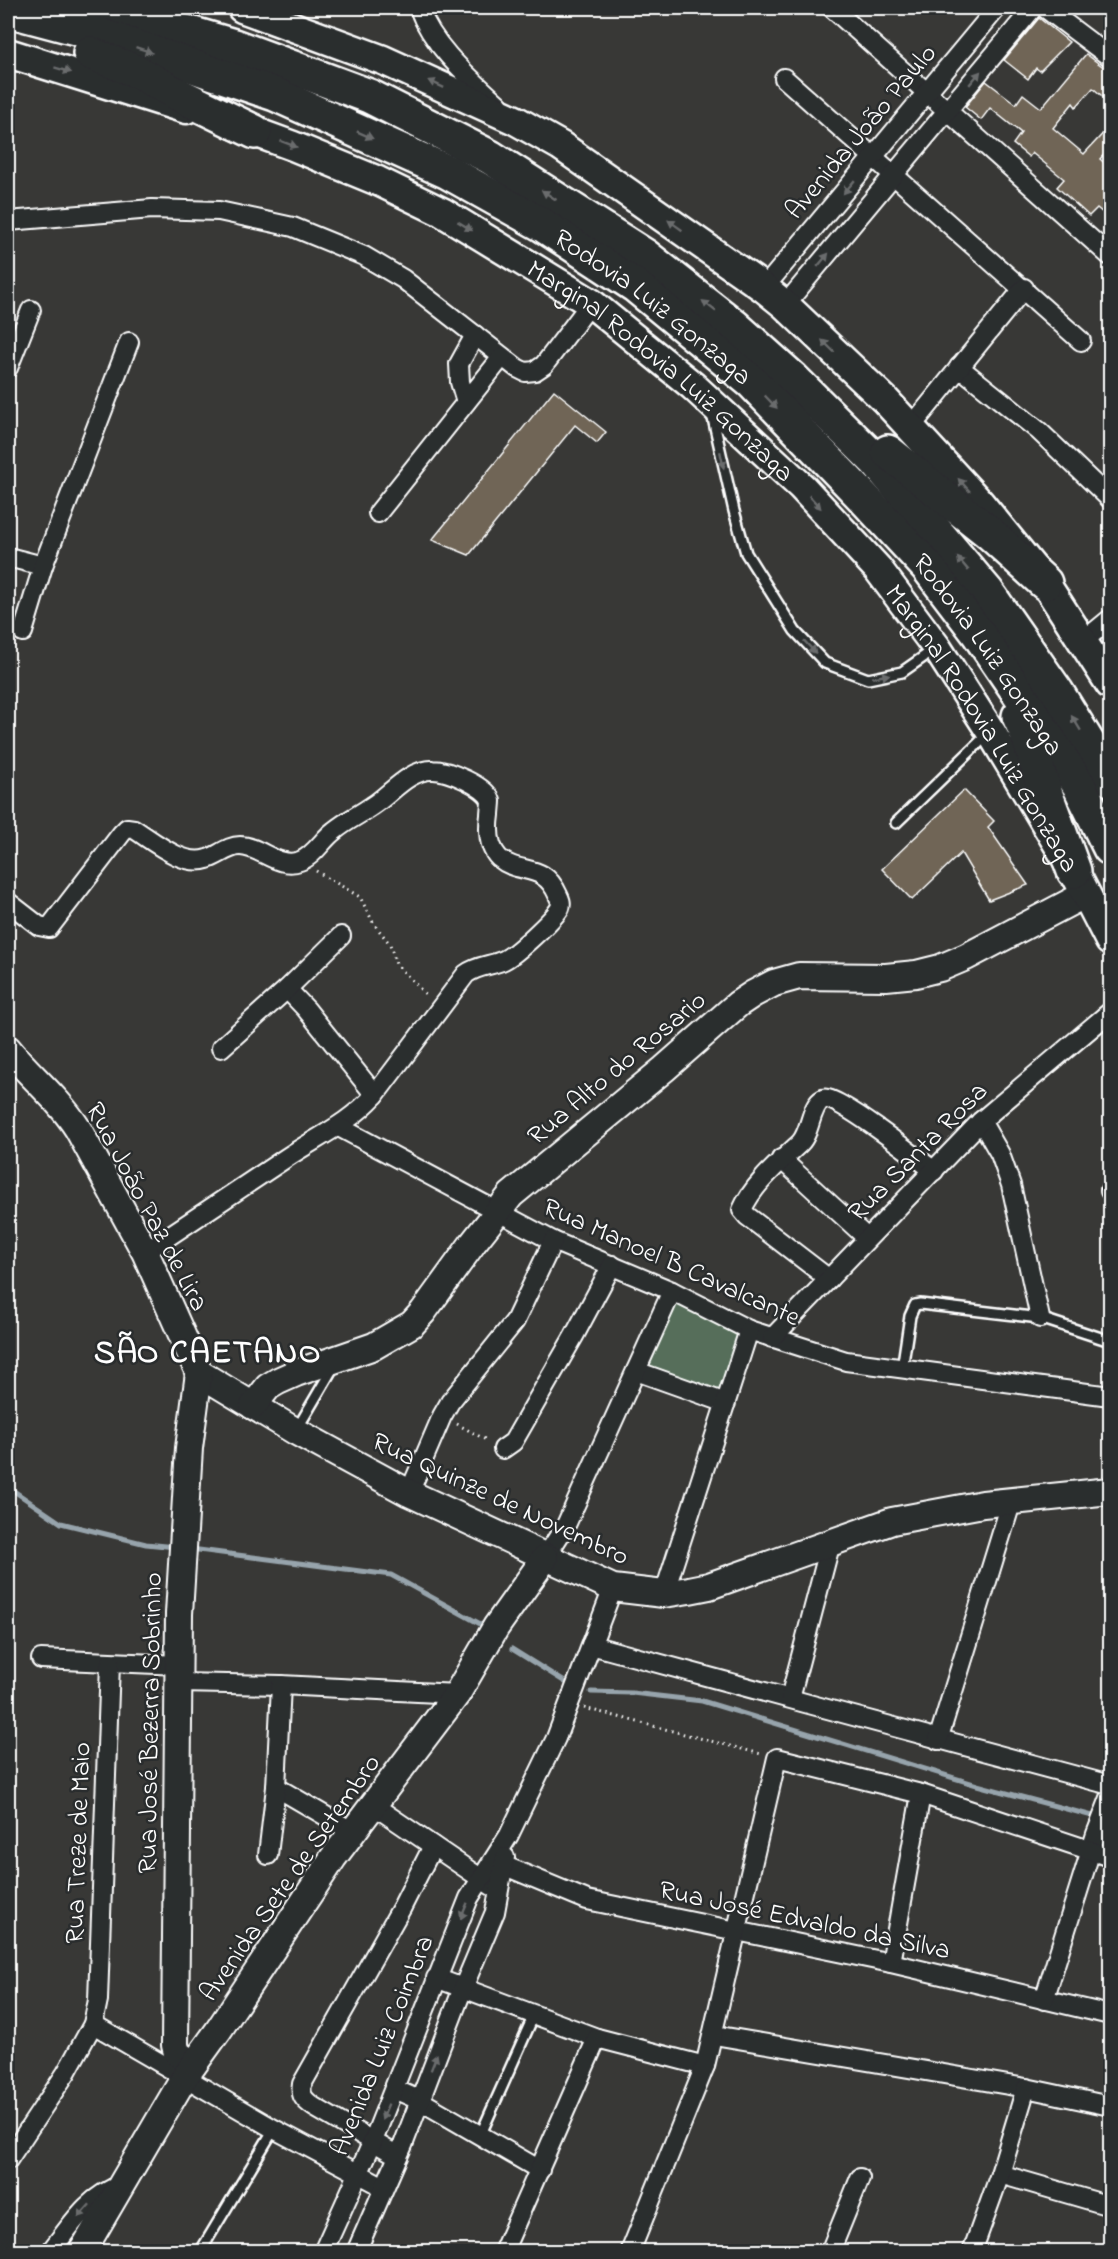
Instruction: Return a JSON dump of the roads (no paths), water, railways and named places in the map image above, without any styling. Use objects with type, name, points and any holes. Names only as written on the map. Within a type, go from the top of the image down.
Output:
[{"type":"highway","name":"Rodovia Luiz Gonzaga","points":[[105,8],[245,50],[369,96],[490,157],[645,256],[734,326],[793,379],[876,461],[987,592],[1056,691],[1099,779],[1110,848]]},
{"type":"highway","name":"Rodovia Luiz Gonzaga","points":[[8,10],[102,35],[275,94],[448,172],[543,225],[636,286],[752,382],[863,497],[927,566],[978,633],[1099,779]]},
{"type":"highway","points":[[8,19],[138,72],[255,132]]},
{"type":"highway","points":[[734,326],[783,359],[873,441],[990,533],[1045,583]]},
{"type":"highway","points":[[863,497],[1013,705],[1027,734],[1046,795],[1080,883]]},
{"type":"main road","points":[[249,9],[383,60],[515,120],[561,146],[775,296],[912,427],[980,503],[1045,583],[1110,684]]},
{"type":"main road","name":"Marginal Rodovia Luiz Gonzaga","points":[[8,53],[255,132],[378,181],[442,212],[591,303],[693,386],[802,487],[878,569],[937,648],[991,732],[1080,883],[1110,941]]},
{"type":"street","points":[[419,8],[446,53],[464,73],[515,120]]},
{"type":"street","points":[[831,8],[1110,256]]},
{"type":"street","name":"Avenida João Paulo","points":[[775,296],[874,157],[997,8]]},
{"type":"street","points":[[775,296],[894,175],[1033,8]]},
{"type":"street","points":[[1045,8],[1110,57]]},
{"type":"street","points":[[784,78],[1024,288],[1081,341]]},
{"type":"street","points":[[8,220],[152,209],[219,211],[293,227],[364,256],[403,279],[502,357],[525,372],[534,371],[544,365],[591,303]]},
{"type":"street","points":[[912,427],[1024,288]]},
{"type":"street","points":[[8,368],[31,310]]},
{"type":"street","points":[[466,402],[460,382],[459,364],[475,335]]},
{"type":"street","points":[[23,632],[43,566],[129,342]]},
{"type":"street","points":[[378,513],[502,357]]},
{"type":"street","points":[[959,367],[1039,431],[1110,499]]},
{"type":"street","points":[[8,557],[43,566]]},
{"type":"street","points":[[1082,642],[1109,623]]},
{"type":"street","points":[[8,902],[45,929],[49,928],[127,828],[134,829],[176,854],[193,861],[203,860],[237,846],[249,846],[277,860],[300,861],[333,831],[423,770],[434,770],[459,777],[486,794],[491,801],[489,820],[493,850],[500,859],[533,870],[547,878],[553,884],[561,901],[561,906],[546,923],[506,960],[481,966],[466,974],[375,1095],[359,1112],[145,1252]]},
{"type":"street","name":"Rua Alto do Rosario","points":[[253,1406],[268,1387],[296,1373],[374,1346],[412,1324],[497,1212],[527,1180],[609,1115],[738,1004],[753,994],[774,983],[799,976],[886,977],[915,974],[940,968],[966,957],[1080,883]]},
{"type":"street","points":[[221,1048],[287,989],[341,936]]},
{"type":"street","points":[[287,989],[306,1009],[375,1095]]},
{"type":"street","name":"Rua Santa Rosa","points":[[772,1338],[981,1121],[1110,1012]]},
{"type":"street","name":"Rua João Paz de Lira","points":[[8,1049],[67,1112],[145,1252],[199,1373]]},
{"type":"street","points":[[829,1279],[755,1223],[742,1209],[750,1196],[781,1160],[804,1138],[819,1103],[828,1097],[846,1107],[934,1171]]},
{"type":"street","points":[[981,1121],[1000,1154],[1011,1185],[1040,1318]]},
{"type":"street","name":"Rua Manoel B Cavalcante","points":[[339,1127],[553,1241],[672,1291],[749,1330],[846,1361],[1110,1396]]},
{"type":"street","points":[[781,1160],[867,1238]]},
{"type":"street","points":[[409,1493],[450,1402],[515,1321],[553,1241]]},
{"type":"street","points":[[504,1449],[513,1442],[612,1265]]},
{"type":"street","points":[[545,1558],[566,1525],[672,1291]]},
{"type":"street","points":[[664,1594],[749,1330]]},
{"type":"street","points":[[636,1371],[726,1403]]},
{"type":"street","name":"Rua Quinze de Novembro","points":[[199,1373],[295,1431],[409,1493],[613,1588],[664,1594],[709,1586],[892,1521],[937,1511],[1012,1500],[1110,1491]]},
{"type":"street","name":"Rua José Bezerra Sobrinho","points":[[189,2072],[177,2053],[175,2045],[179,1674],[181,1581],[189,1448],[199,1373]]},
{"type":"street","points":[[938,1740],[1012,1500]]},
{"type":"street","points":[[790,1698],[831,1542]]},
{"type":"street","name":"Avenida Sete de Setembro","points":[[123,2188],[189,2072],[353,1832],[456,1694],[496,1627],[545,1558]]},
{"type":"street","points":[[498,1864],[509,1834],[556,1738],[613,1588]]},
{"type":"street","points":[[591,1645],[938,1740],[1110,1795],[1044,2000]]},
{"type":"street","points":[[41,1659],[110,1663],[179,1674],[281,1685],[456,1694]]},
{"type":"street","name":"Rua Treze de Maio","points":[[8,2160],[66,2073],[93,2024],[98,2000],[110,1663]]},
{"type":"street","points":[[267,1855],[276,1787],[281,1685]]},
{"type":"street","points":[[630,2252],[705,2066],[777,1758],[921,1794],[1110,1857]]},
{"type":"street","points":[[276,1787],[353,1832]]},
{"type":"street","points":[[891,1963],[921,1794]]},
{"type":"street","points":[[373,1805],[481,1880],[499,1889]]},
{"type":"street","points":[[398,2156],[304,2100],[300,2092],[302,2084],[402,1907],[433,1846]]},
{"type":"street","name":"Rua José Edvaldo da Silva","points":[[498,1864],[587,1900],[736,1929],[891,1963],[1110,2015]]},
{"type":"street","name":"Avenida Luiz Coimbra","points":[[323,2252],[373,2141],[436,1978],[470,1898],[481,1880],[498,1864]]},
{"type":"street","name":"Avenida Luiz Coimbra","points":[[356,2252],[398,2156],[495,1912],[499,1889],[498,1864]]},
{"type":"street","points":[[436,1978],[597,2038],[705,2066]]},
{"type":"street","points":[[93,2024],[189,2072],[274,2129],[384,2187]]},
{"type":"street","points":[[714,2035],[1026,2088],[1110,2106]]},
{"type":"street","points":[[503,2252],[597,2038]]},
{"type":"street","points":[[972,2252],[1000,2174],[1026,2088]]},
{"type":"street","points":[[394,2089],[419,2100],[540,2170]]},
{"type":"street","points":[[1000,2174],[1110,2206]]},
{"type":"street","points":[[830,2252],[860,2178]]},
{"type":"street","points":[[50,2252],[88,2205],[100,2195],[123,2188]]},
{"type":"street","points":[[82,2252],[123,2188]]},
{"type":"street","points":[[99,2252],[123,2188]]},
{"type":"lane","points":[[710,402],[734,511],[746,553],[795,631],[825,663],[868,679],[902,672],[937,648]]},
{"type":"lane","points":[[896,823],[991,732]]},
{"type":"lane","points":[[902,1369],[910,1316],[915,1305],[1040,1318],[1110,1341]]},
{"type":"lane","points":[[295,1431],[337,1360]]},
{"type":"lane","points":[[480,2136],[534,2015]]},
{"type":"lane","points":[[200,2252],[274,2129]]},
{"type":"waterway","points":[[8,1487],[61,1523],[146,1544],[176,1547]]},
{"type":"waterway","points":[[191,1549],[391,1575],[484,1626]]},
{"type":"waterway","points":[[512,1649],[565,1682]]},
{"type":"waterway","points":[[591,1692],[632,1693],[702,1701],[977,1785],[1100,1818]]},
{"type":"district","name":"SÃO CAETANO","points":[[208,1350]]}]
